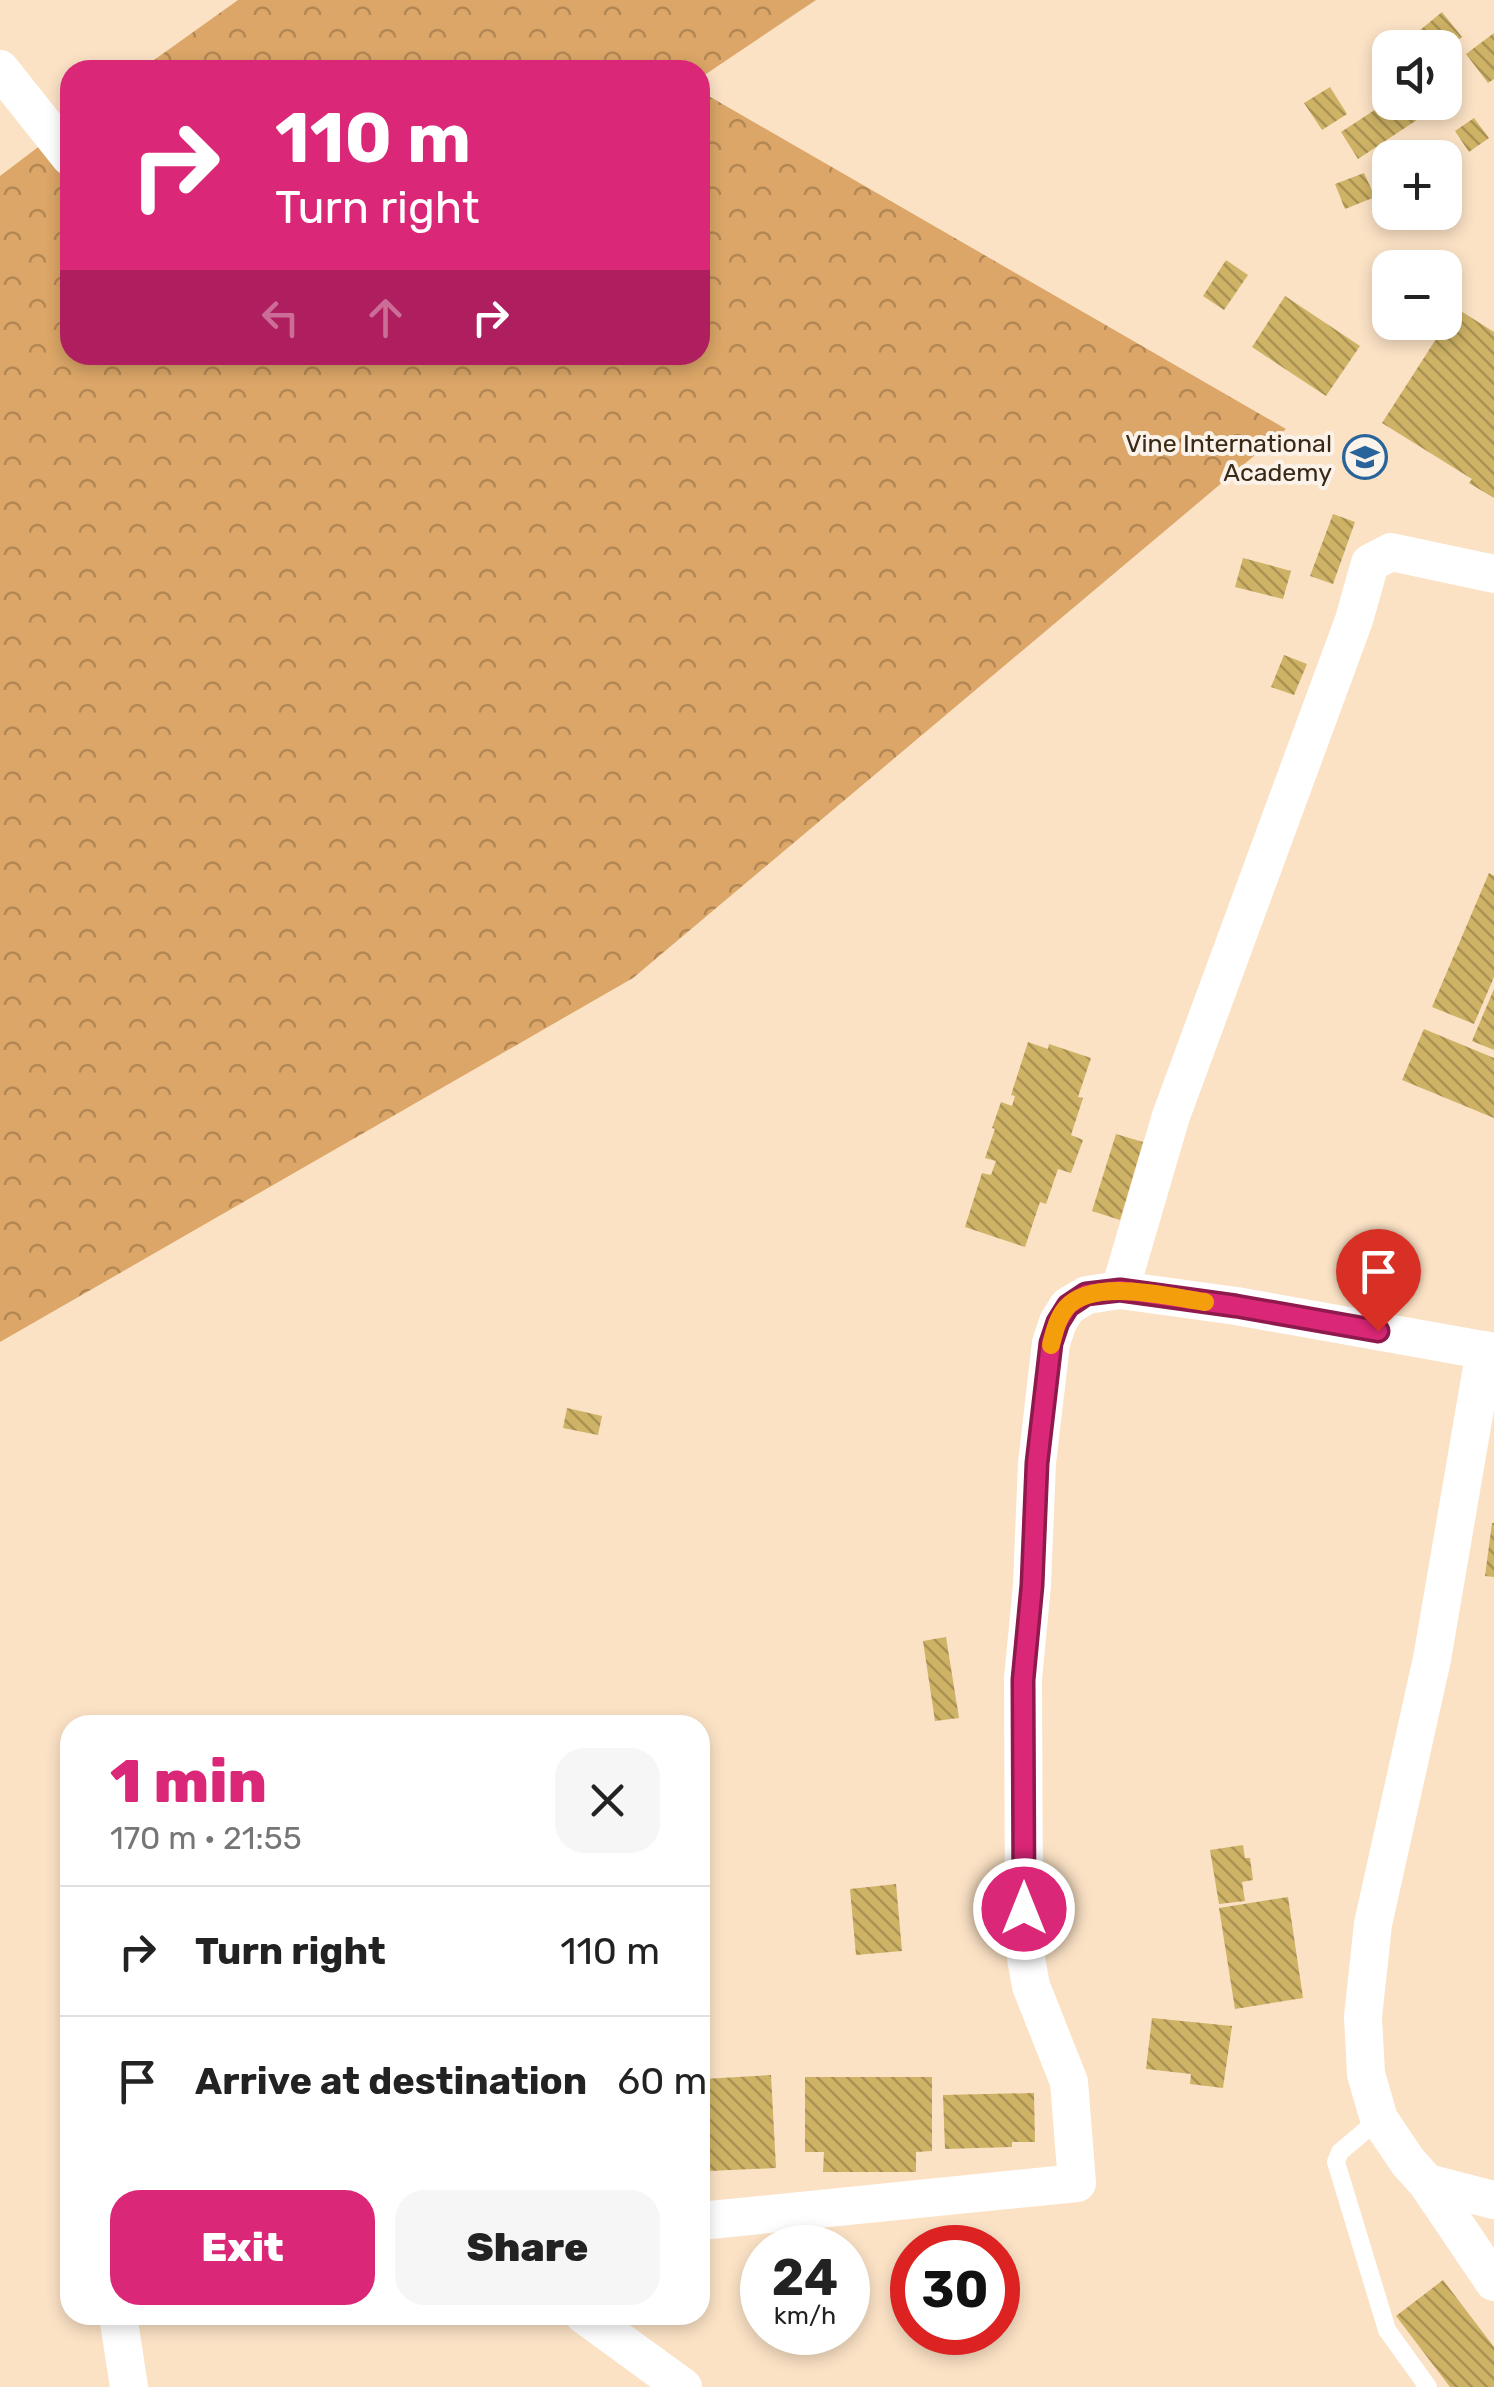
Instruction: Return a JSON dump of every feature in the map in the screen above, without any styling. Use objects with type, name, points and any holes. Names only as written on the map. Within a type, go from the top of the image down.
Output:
[{"type":"street","points":[[0,69],[60,144]]},
{"type":"street","points":[[1120,1290],[1170,1116],[1348,634],[1370,563],[1391,552],[1494,574]]},
{"type":"street","points":[[710,2220],[1077,2183],[1068,2082],[1039,2010],[1026,1958],[1023,1680],[1037,1463],[1051,1343],[1068,1306],[1086,1294],[1120,1290],[1236,1306],[1489,1351],[1432,1660],[1373,1924],[1362,2018],[1366,2074],[1379,2119],[1494,2282]]},
{"type":"street","points":[[1427,2183],[1494,2200]]},
{"type":"street","points":[[120,2325],[129,2387]]},
{"type":"street","points":[[598,2325],[683,2387]]},
{"type":"lane","points":[[1379,2119],[1340,2152],[1336,2162],[1386,2330],[1428,2387]]},
{"type":"green space","points":[[238,0],[816,0],[710,71],[710,60],[154,60]]},
{"type":"green space","points":[[710,97],[1286,429],[633,978],[0,1342],[0,176],[60,131],[60,365],[710,365]]},
{"type":"building","points":[[1442,12],[1456,30],[1420,30]]},
{"type":"building","points":[[1494,33],[1494,79],[1488,83],[1466,54]]},
{"type":"building","points":[[1330,87],[1347,114],[1322,130],[1304,103]]},
{"type":"building","points":[[1372,112],[1372,120],[1417,120],[1387,140],[1372,140],[1372,150],[1358,159],[1341,132]]},
{"type":"building","points":[[1474,118],[1489,138],[1469,152],[1455,131]]},
{"type":"building","points":[[1364,173],[1372,198],[1345,209],[1335,184]]},
{"type":"building","points":[[1226,260],[1248,275],[1224,310],[1203,296]]},
{"type":"building","points":[[1285,296],[1360,346],[1326,396],[1252,347]]},
{"type":"building","points":[[1462,312],[1494,332],[1494,498],[1469,483],[1472,479],[1382,423],[1435,340],[1462,340]]},
{"type":"building","points":[[1333,514],[1355,522],[1333,584],[1310,576]]},
{"type":"building","points":[[1243,558],[1291,571],[1283,599],[1235,587]]},
{"type":"building","points":[[1284,655],[1307,664],[1294,695],[1271,687]]},
{"type":"building","points":[[1489,873],[1494,876],[1494,977],[1474,1024],[1432,1007]]},
{"type":"building","points":[[1494,989],[1494,1050],[1472,1041]]},
{"type":"building","points":[[1424,1029],[1494,1058],[1494,1118],[1402,1080]]},
{"type":"building","points":[[1028,1042],[1048,1049],[1049,1044],[1091,1058],[1071,1135],[1083,1140],[1071,1173],[1058,1169],[1046,1204],[1040,1202],[1025,1247],[965,1227],[982,1173],[991,1175],[996,1161],[985,1158],[995,1129],[992,1128],[1001,1102],[1012,1106],[1015,1096],[1011,1095]]},
{"type":"building","points":[[1116,1134],[1143,1142],[1120,1220],[1092,1211]]},
{"type":"building","points":[[567,1408],[602,1416],[598,1435],[563,1428]]},
{"type":"building","points":[[1494,1523],[1494,1577],[1485,1576]]},
{"type":"building","points":[[946,1637],[959,1718],[935,1721],[923,1641]]},
{"type":"building","points":[[1243,1845],[1245,1858],[1250,1858],[1253,1880],[1242,1882],[1245,1901],[1219,1904],[1210,1850]]},
{"type":"building","points":[[896,1884],[902,1951],[856,1955],[850,1889]]},
{"type":"building","points":[[1288,1897],[1303,1998],[1235,2009],[1219,1908]]},
{"type":"building","points":[[1152,2018],[1232,2026],[1223,2088],[1190,2084],[1191,2074],[1146,2069]]},
{"type":"building","points":[[771,2075],[776,2168],[710,2171],[710,2079]]},
{"type":"building","points":[[805,2077],[932,2077],[932,2151],[916,2152],[916,2172],[823,2172],[824,2152],[805,2152]]},
{"type":"building","points":[[1034,2093],[1035,2142],[1012,2142],[1012,2147],[945,2149],[943,2095]]},
{"type":"building","points":[[1443,2280],[1494,2347],[1494,2387],[1450,2387],[1396,2316]]},
{"type":"slow traffic","points":[[1051,1345],[1068,1306],[1086,1294],[1120,1290],[1205,1302]]},
{"type":"place","name":"Vine International Academy","points":[[1365,457]]},
{"type":"route","points":[[1024,1909],[1023,1680],[1037,1463],[1051,1343],[1058,1322],[1068,1306],[1086,1294],[1120,1290],[1378,1331]]}]
